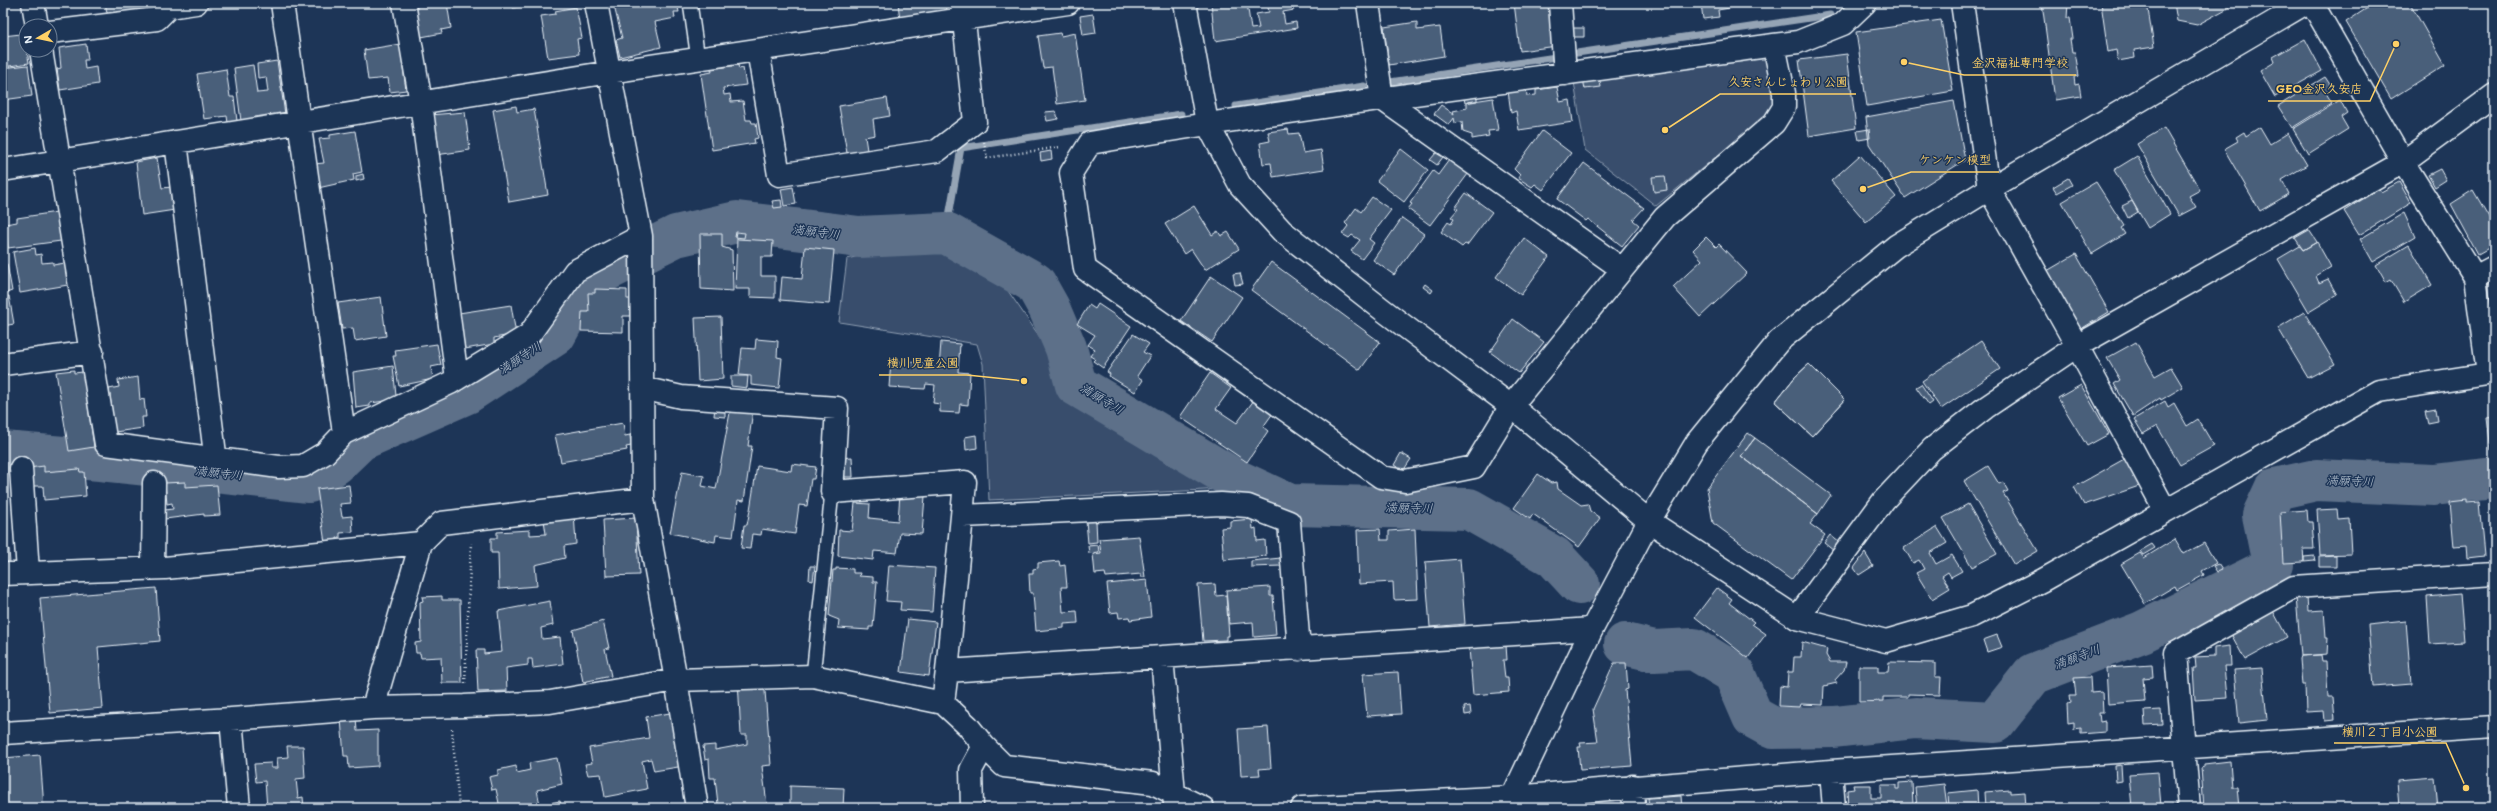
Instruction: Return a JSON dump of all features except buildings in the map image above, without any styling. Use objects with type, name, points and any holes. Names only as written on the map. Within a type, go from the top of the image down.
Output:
[{"type":"street","points":[[33,3],[36,18]]},
{"type":"street","points":[[58,31],[157,19],[169,7],[196,3]]},
{"type":"street","points":[[282,3],[344,433]]},
{"type":"street","points":[[404,3],[421,103],[457,379]]},
{"type":"street","points":[[596,3],[610,72],[641,250],[643,499],[676,680],[697,808]]},
{"type":"street","points":[[3,170],[610,72],[758,50],[963,11],[1068,3]]},
{"type":"street","points":[[1185,3],[1207,123],[1240,185],[1282,231],[1383,310],[1511,406],[1649,521],[1797,618],[1886,641],[1972,616],[2042,580],[2379,391],[2491,373],[2475,277],[2403,162],[2312,3]]},
{"type":"street","points":[[1368,3],[1382,99],[1622,269]]},
{"type":"street","points":[[1560,3],[1565,74]]},
{"type":"street","points":[[1774,45],[1784,93],[1784,107],[1774,124],[1665,217],[1511,406],[1474,467],[1405,481],[1381,477],[1085,269],[1071,173],[1090,143],[1207,123],[1774,45],[1798,42],[1843,24],[1865,3]]},
{"type":"street","points":[[1962,3],[1989,189],[2077,346],[2165,510]]},
{"type":"street","points":[[1510,803],[1592,629],[1649,521],[1697,442],[1779,341],[1896,246],[1989,189],[2306,3]]},
{"type":"street","points":[[758,50],[779,175],[938,151],[976,122],[963,11]]},
{"type":"street","points":[[42,58],[106,444],[279,467],[303,466],[325,453],[344,433],[457,379],[529,335],[575,271],[641,250]]},
{"type":"street","points":[[1797,618],[1884,500],[1932,449],[1985,408],[2077,346],[2403,162],[2494,95]]},
{"type":"street","points":[[176,142],[215,454]]},
{"type":"street","points":[[2475,277],[2494,267]]},
{"type":"street","points":[[3,364],[92,352]]},
{"type":"street","points":[[642,388],[681,398],[837,408],[832,492],[965,482],[943,703]]},
{"type":"street","points":[[21,468],[28,572]]},
{"type":"street","points":[[153,568],[154,483]]},
{"type":"street","points":[[373,708],[422,543],[441,523],[472,518],[643,499]]},
{"type":"street","points":[[962,516],[1221,504],[1248,506],[1289,522],[1299,649]]},
{"type":"street","points":[[3,574],[153,568],[422,543]]},
{"type":"street","points":[[2189,808],[2176,653],[2294,587],[2494,574]]},
{"type":"street","points":[[947,672],[1592,629]]},
{"type":"street","points":[[1162,657],[1175,801]]},
{"type":"street","points":[[3,733],[231,719],[373,708],[457,707],[550,702],[676,680],[813,676],[943,703],[968,726],[984,746],[1004,766],[1153,783],[1175,801],[1203,808]]},
{"type":"street","points":[[231,719],[239,808]]},
{"type":"street","points":[[1302,808],[1510,803],[1633,786],[1831,771],[2494,727]]},
{"type":"street","points":[[972,808],[971,770],[984,746]]},
{"type":"street","points":[[1831,771],[1834,808]]},
{"type":"street","points":[[1633,786],[1634,808]]},
{"type":"lane","points":[[690,3],[698,59]]},
{"type":"lane","points":[[813,676],[832,492]]},
{"type":"path","points":[[986,151],[987,158],[1090,143]]},
{"type":"path","points":[[458,808],[457,707],[472,518]]},
{"type":"shaded area","points":[[1770,55],[1778,86],[1772,111],[1656,206],[1585,150],[1574,82]]},
{"type":"shaded area","points":[[922,241],[969,254],[1006,288],[1062,369],[1068,392],[1227,489],[989,500],[983,364],[977,344],[839,322],[847,259]]},
{"type":"waterway","points":[[1577,53],[1830,15]]},
{"type":"waterway","points":[[1390,82],[1556,57]]},
{"type":"waterway","points":[[1236,106],[1364,86]]},
{"type":"waterway","points":[[946,233],[961,148],[1181,114]]},
{"type":"waterway","name":"満願寺川","points":[[3,452],[100,460],[309,482],[335,464],[360,440],[467,393],[555,335],[585,281],[676,236],[737,222],[859,237],[946,233],[1035,283],[1049,308],[1066,348],[1076,385],[1234,479],[1290,505],[1469,509],[1554,557],[1579,584]]},
{"type":"waterway","name":"満願寺川","points":[[1625,644],[1654,651],[1694,649],[1734,673],[1753,717],[1773,728],[1834,727],[1916,718],[1995,722],[2033,674],[2142,632],[2267,570],[2273,564],[2263,515],[2275,489],[2316,480],[2434,485],[2494,478]]},
{"type":"place","name":"GEO金沢久安店","points":[[2396,44]]},
{"type":"place","name":"金沢福祉専門学校","points":[[1904,62]]},
{"type":"place","name":"久安さんじょわり公園","points":[[1665,130]]},
{"type":"place","name":"ケンケン模型","points":[[1863,189]]},
{"type":"place","name":"横川児童公園","points":[[1024,381]]},
{"type":"place","name":"横川２丁目小公園","points":[[2466,788]]}]
